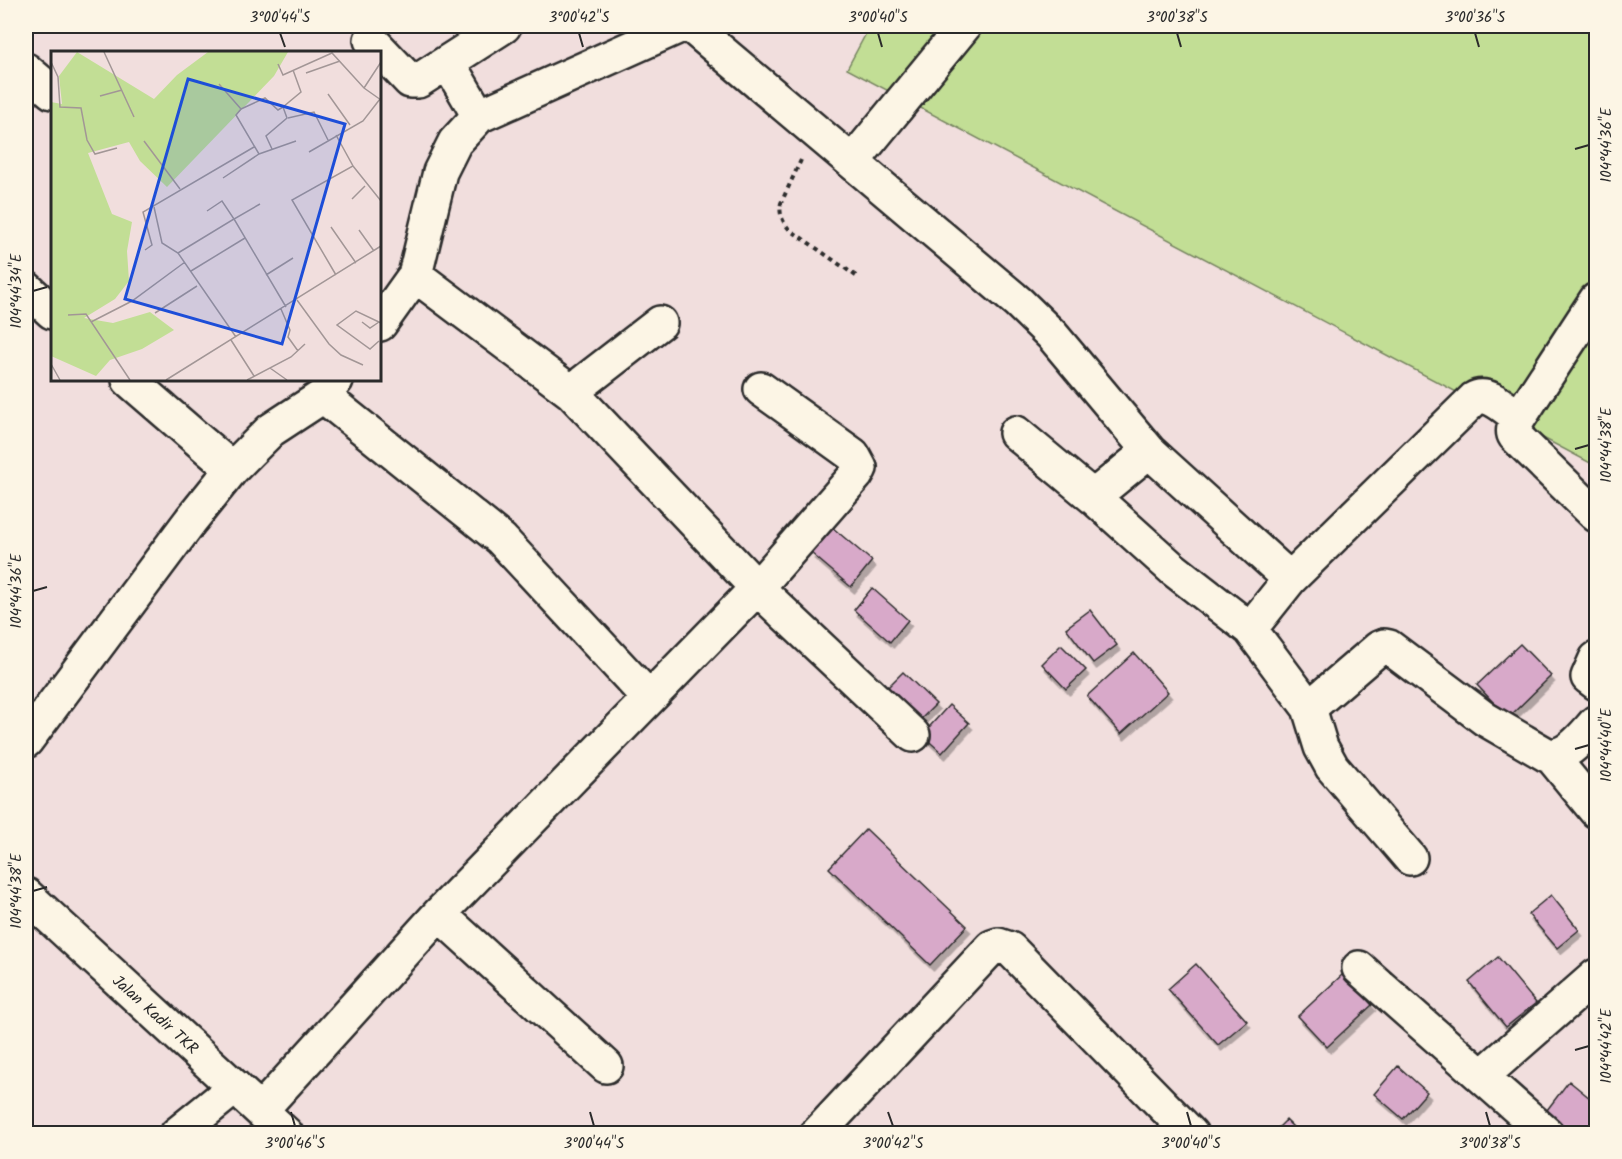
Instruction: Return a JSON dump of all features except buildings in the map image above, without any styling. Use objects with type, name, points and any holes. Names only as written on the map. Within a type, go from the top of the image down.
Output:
[{"type":"street","points":[[371,40],[411,81],[422,80],[504,26]]},
{"type":"street","points":[[381,323],[416,275],[440,172],[455,142],[479,116],[680,26]]},
{"type":"street","points":[[691,26],[1018,302],[1052,335],[1149,451],[1290,579]]},
{"type":"street","points":[[853,161],[964,26]]},
{"type":"street","points":[[448,63],[479,116]]},
{"type":"street","points":[[26,69],[51,91]]},
{"type":"street","points":[[416,275],[571,392],[757,588],[913,735]]},
{"type":"street","points":[[26,288],[51,311]]},
{"type":"street","points":[[1596,300],[1519,418],[1513,431],[1515,436],[1596,515]]},
{"type":"street","points":[[571,392],[660,323]]},
{"type":"street","points":[[130,381],[232,470]]},
{"type":"street","points":[[26,741],[191,520],[232,470],[272,430],[329,388],[501,539],[648,697]]},
{"type":"street","points":[[261,1110],[439,914],[648,697],[757,588],[856,475],[860,468],[853,455],[761,390]]},
{"type":"street","points":[[1250,629],[1290,579],[1474,399],[1480,395],[1488,397],[1519,418]]},
{"type":"street","points":[[1016,433],[1173,569],[1250,629],[1309,708],[1326,757],[1410,858]]},
{"type":"street","points":[[1093,498],[1149,451]]},
{"type":"street","points":[[1309,708],[1379,648],[1386,646],[1485,719],[1551,756],[1596,811]]},
{"type":"street","points":[[1596,659],[1588,677],[1596,683]]},
{"type":"street","points":[[1551,756],[1568,750],[1596,723]]},
{"type":"street","name":"Jalan Kadir TKR","points":[[26,895],[286,1134]]},
{"type":"street","points":[[439,914],[606,1066]]},
{"type":"street","points":[[817,1134],[992,947],[999,945],[1010,949],[1191,1134]]},
{"type":"street","points":[[1359,968],[1482,1076],[1531,1129]]},
{"type":"street","points":[[1482,1076],[1596,976]]},
{"type":"street","points":[[177,1134],[236,1087]]},
{"type":"path","points":[[816,130],[779,210],[789,229],[856,276]]},
{"type":"green space","points":[[870,26],[1596,26],[1596,466],[847,69]]}]
